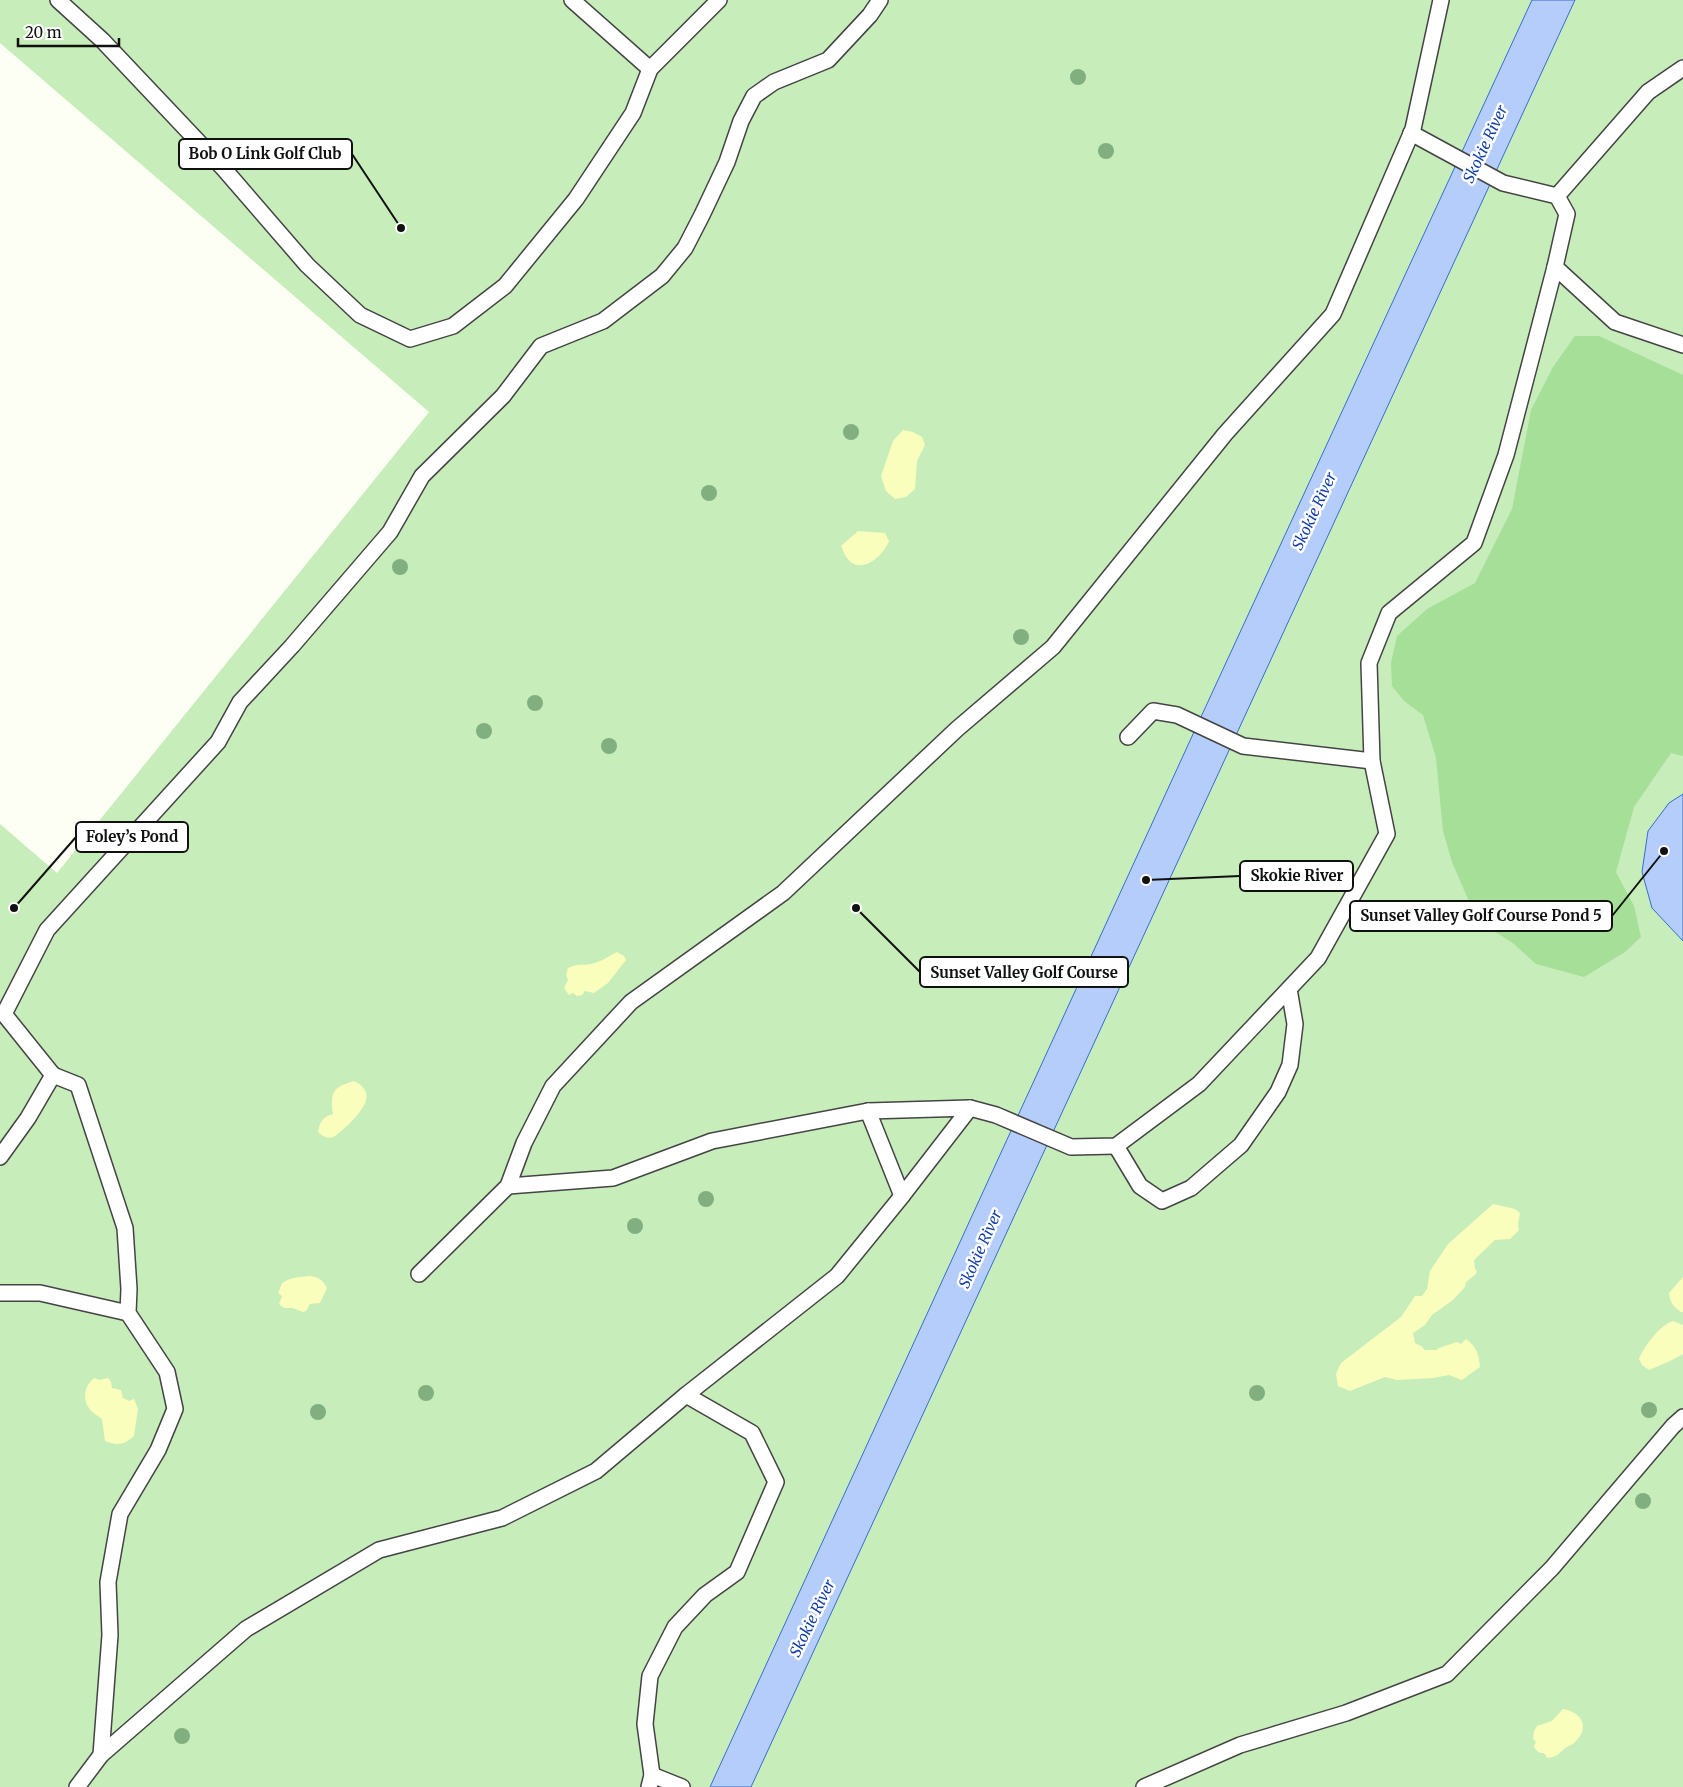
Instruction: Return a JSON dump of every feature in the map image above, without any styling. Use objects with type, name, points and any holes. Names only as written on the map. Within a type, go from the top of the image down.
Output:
[{"type":"lane","points":[[58,0],[109,47],[224,169],[306,265],[360,315],[410,339],[453,326],[505,286],[576,199],[633,113],[650,70],[719,0]]},
{"type":"lane","points":[[572,0],[650,70]]},
{"type":"lane","points":[[102,1755],[110,1635],[108,1582],[120,1514],[158,1450],[175,1409],[167,1372],[128,1313],[130,1289],[125,1228],[78,1085],[53,1075],[4,1014],[46,930],[218,742],[240,702],[292,646],[390,532],[422,476],[503,396],[540,346],[603,321],[662,276],[685,248],[702,215],[727,162],[741,121],[754,96],[774,82],[828,60],[870,14],[880,0]]},
{"type":"lane","points":[[419,1274],[508,1186],[524,1143],[553,1086],[632,1002],[783,893],[957,729],[1054,648],[1226,434],[1334,314],[1411,133],[1441,0]]},
{"type":"lane","points":[[1557,196],[1648,92],[1683,68]]},
{"type":"lane","points":[[508,1186],[614,1178],[712,1141],[868,1111],[970,1108],[1003,1118],[1071,1147],[1116,1146],[1199,1084],[1318,958],[1387,834],[1372,761],[1369,663],[1388,613],[1474,543],[1506,455],[1567,214],[1557,196],[1503,183],[1411,133]]},
{"type":"lane","points":[[1555,267],[1615,322],[1683,345]]},
{"type":"lane","points":[[1128,737],[1153,711],[1177,715],[1243,746],[1372,761]]},
{"type":"lane","points":[[1116,1146],[1140,1186],[1162,1201],[1191,1188],[1241,1145],[1278,1092],[1290,1065],[1294,1024],[1289,989]]},
{"type":"lane","points":[[0,1157],[28,1118],[53,1075]]},
{"type":"lane","points":[[77,1787],[102,1755],[246,1629],[379,1550],[502,1518],[596,1471],[686,1394],[837,1276],[970,1108]]},
{"type":"lane","points":[[868,1111],[902,1196]]},
{"type":"lane","points":[[0,1293],[40,1293],[128,1313]]},
{"type":"lane","points":[[682,1787],[651,1781],[645,1724],[650,1676],[675,1627],[705,1595],[737,1572],[776,1482],[752,1433],[686,1394]]},
{"type":"lane","points":[[1144,1787],[1240,1745],[1346,1713],[1447,1674],[1552,1568],[1673,1426],[1683,1417]]},
{"type":"shaded area","points":[[0,0],[1683,0],[1683,1787],[0,1787],[0,824],[57,873],[429,412],[0,43]]},
{"type":"shaded area","points":[[1575,336],[1599,336],[1683,375],[1683,756],[1671,753],[1634,807],[1616,872],[1634,906],[1641,937],[1625,952],[1584,977],[1536,964],[1514,944],[1477,920],[1452,862],[1443,831],[1436,758],[1423,715],[1404,701],[1392,686],[1391,663],[1397,636],[1427,609],[1475,583],[1512,509],[1531,410],[1553,367]]},
{"type":"sand","points":[[903,430],[913,432],[922,437],[925,445],[917,461],[915,489],[906,497],[895,499],[886,491],[881,476],[893,441]]},
{"type":"sand","points":[[858,531],[885,533],[889,541],[877,558],[865,565],[852,563],[846,557],[841,546]]},
{"type":"sand","points":[[617,952],[624,956],[626,960],[608,983],[594,993],[585,991],[582,995],[577,996],[573,993],[569,995],[564,988],[568,980],[566,975],[568,968],[595,963]]},
{"type":"sand","points":[[354,1081],[361,1086],[367,1097],[362,1109],[337,1135],[331,1138],[323,1136],[318,1132],[319,1128],[324,1118],[333,1114],[332,1100],[334,1092],[337,1088]]},
{"type":"sand","points":[[1493,1204],[1515,1209],[1520,1213],[1519,1230],[1510,1239],[1495,1240],[1474,1260],[1477,1271],[1466,1282],[1465,1287],[1453,1300],[1432,1315],[1425,1325],[1413,1333],[1415,1343],[1425,1350],[1436,1350],[1457,1342],[1461,1344],[1466,1339],[1477,1352],[1480,1367],[1462,1380],[1449,1375],[1397,1380],[1385,1377],[1350,1391],[1338,1386],[1336,1374],[1341,1363],[1401,1317],[1415,1296],[1422,1296],[1427,1289],[1430,1271],[1448,1244]]},
{"type":"sand","points":[[310,1276],[320,1279],[327,1288],[320,1303],[310,1304],[306,1311],[303,1312],[279,1304],[282,1296],[278,1293],[282,1283],[292,1278]]},
{"type":"sand","points":[[1683,1277],[1683,1312],[1681,1312],[1673,1304],[1669,1293]]},
{"type":"sand","points":[[1673,1321],[1683,1325],[1683,1354],[1649,1370],[1642,1365],[1639,1359],[1641,1354],[1658,1331]]},
{"type":"sand","points":[[94,1378],[99,1380],[108,1378],[112,1388],[121,1390],[123,1398],[129,1401],[134,1399],[138,1409],[134,1436],[127,1441],[113,1444],[105,1441],[102,1419],[90,1409],[85,1396],[87,1388]]},
{"type":"sand","points":[[1563,1709],[1575,1713],[1579,1717],[1583,1726],[1582,1732],[1573,1744],[1557,1755],[1547,1758],[1544,1753],[1540,1753],[1534,1746],[1536,1742],[1533,1739],[1534,1731],[1537,1726],[1552,1721]]},
{"type":"water","points":[[1532,0],[1575,0],[751,1787],[710,1787],[1188,745]]},
{"type":"water","points":[[1683,794],[1683,941],[1652,908],[1642,872],[1648,831],[1669,803]]},
{"type":"place","name":"Bob O Link Golf Club","points":[[401,228]]},
{"type":"place","name":"Sunset Valley Golf Course Pond 5","points":[[1664,851]]},
{"type":"place","name":"Skokie River","points":[[1146,880]]},
{"type":"place","name":"Foley’s Pond","points":[[14,908]]},
{"type":"place","name":"Sunset Valley Golf Course","points":[[856,908]]}]
